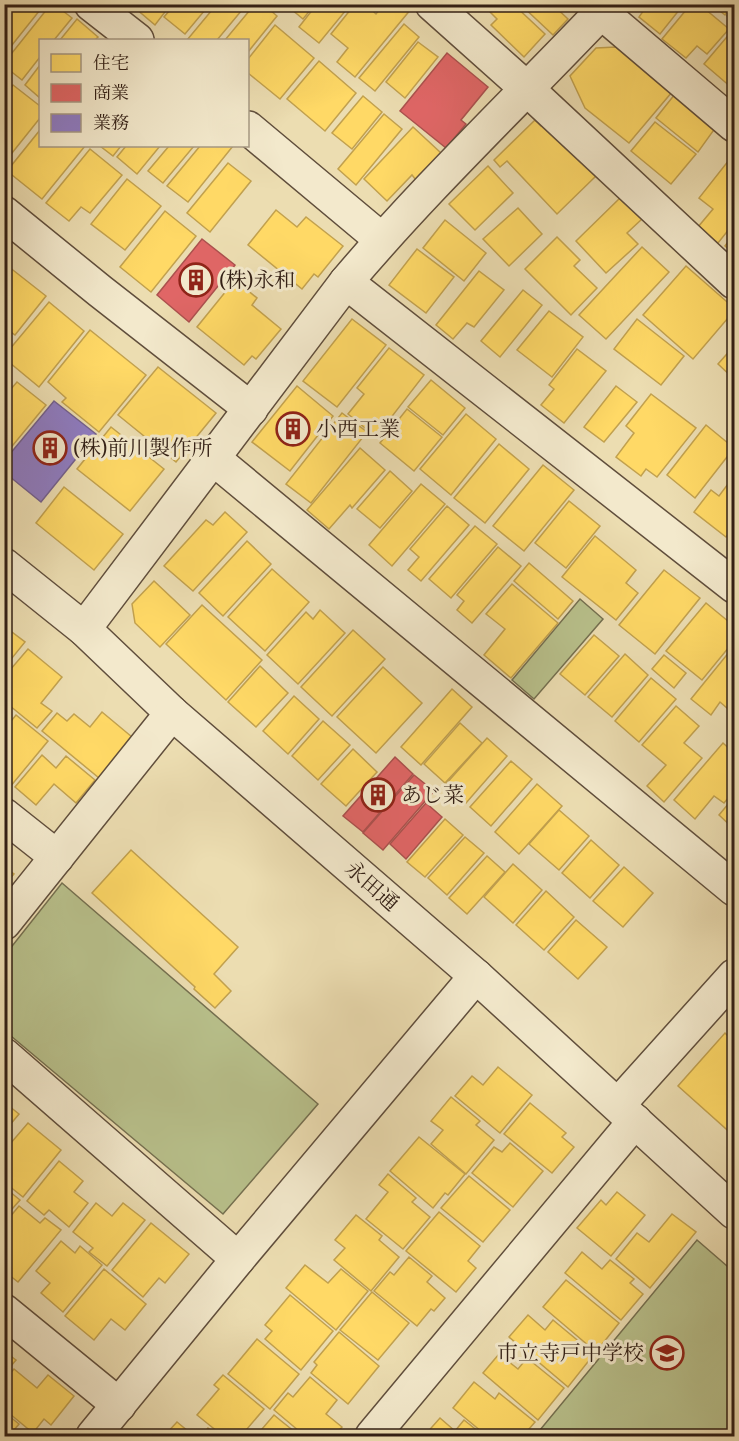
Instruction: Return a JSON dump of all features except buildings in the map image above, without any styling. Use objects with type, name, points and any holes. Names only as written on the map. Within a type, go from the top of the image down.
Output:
[{"type":"street","points":[[91,4],[136,39]]},
{"type":"street","points":[[432,4],[735,282]]},
{"type":"street","points":[[84,629],[346,282],[382,240],[605,8],[735,125]]},
{"type":"street","points":[[249,129],[382,240]]},
{"type":"street","points":[[4,213],[251,409]]},
{"type":"street","points":[[346,282],[735,586]]},
{"type":"street","points":[[214,459],[735,889]]},
{"type":"street","name":"永田通","points":[[4,565],[84,629],[172,713],[476,976],[735,1212]]},
{"type":"street","points":[[4,923],[172,713]]},
{"type":"street","points":[[4,815],[57,857]]},
{"type":"street","points":[[93,1437],[238,1259],[476,976]]},
{"type":"street","points":[[372,1437],[735,976]]},
{"type":"street","points":[[4,1056],[238,1259]]},
{"type":"street","points":[[4,1311],[119,1405]]},
{"type":"green space","points":[[580,599],[603,619],[534,699],[512,680]]},
{"type":"green space","points":[[62,883],[318,1104],[223,1214],[5,1031],[5,955]]},
{"type":"green space","name":"市立寺戸中学校","points":[[697,1240],[734,1272],[734,1436],[535,1436]]},
{"type":"place","name":"(株)永和","points":[[196,280]]},
{"type":"place","name":"小西工業","points":[[293,429]]},
{"type":"place","name":"(株)前川製作所","points":[[50,448]]},
{"type":"place","name":"あじ菜","points":[[378,795]]},
{"type":"place","name":"市立寺戸中学校","points":[[667,1353]]}]
